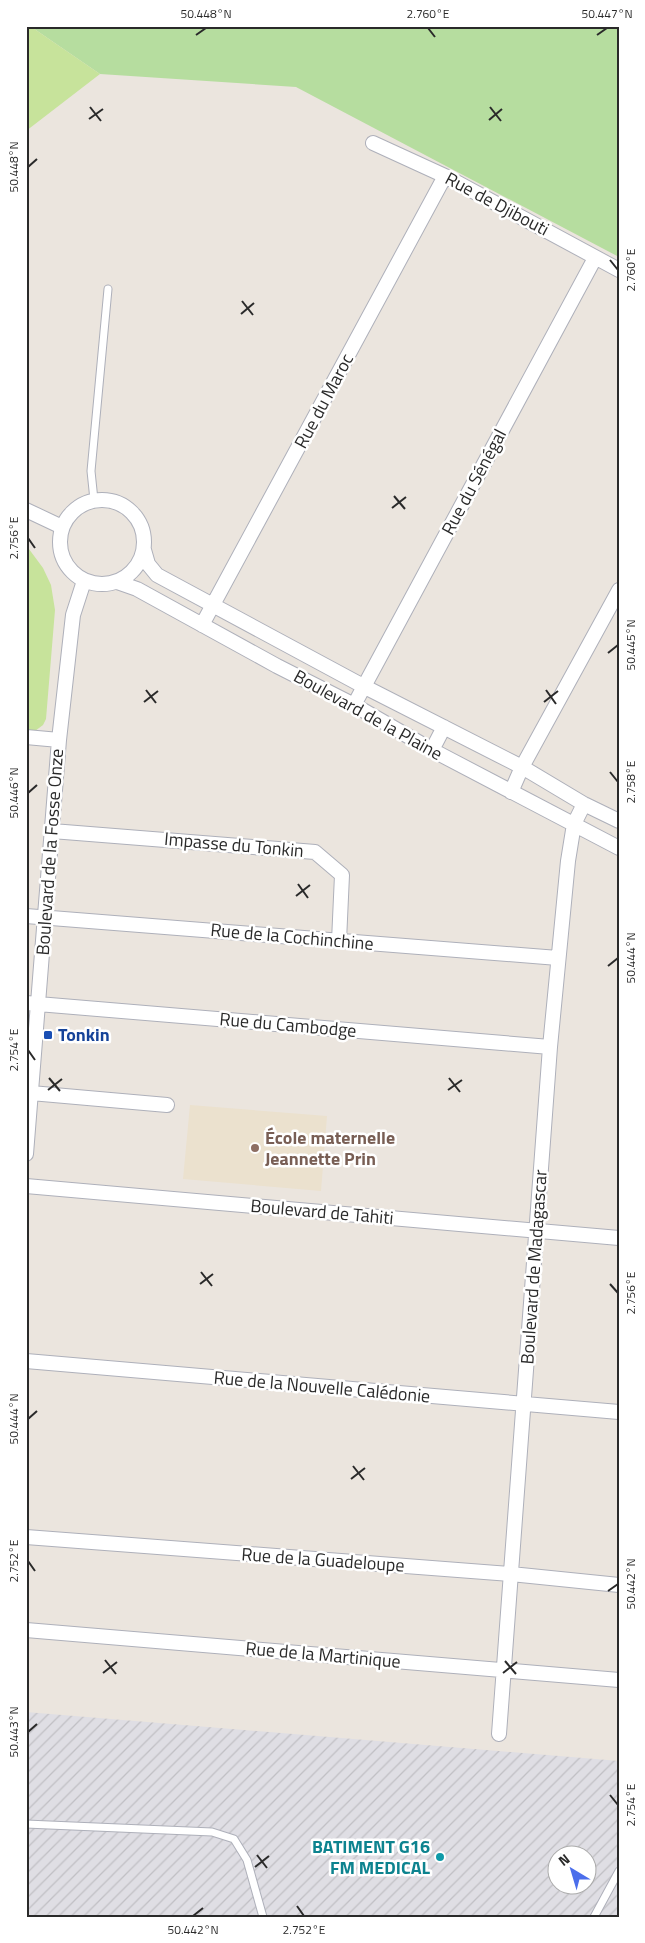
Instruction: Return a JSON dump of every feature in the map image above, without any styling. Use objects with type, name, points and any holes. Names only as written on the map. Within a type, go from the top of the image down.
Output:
[{"type":"street","name":"Rue de Djibouti","points":[[373,143],[445,176],[619,270]]},
{"type":"street","name":"Rue du Maroc","points":[[202,625],[214,606],[445,176]]},
{"type":"street","name":"Rue du Sénégal","points":[[354,705],[595,258]]},
{"type":"street","points":[[94,500],[111,500],[126,507],[138,519],[144,534],[144,550],[139,564],[130,575],[106,585],[84,581],[73,574],[63,558],[60,539],[62,527],[70,514],[81,505],[94,500]]},
{"type":"street","points":[[26,510],[62,527]]},
{"type":"street","name":"Boulevard de la Plaine","points":[[144,550],[148,564],[157,575],[365,687],[522,767],[584,804],[619,821]]},
{"type":"street","name":"Boulevard de la Fosse Onze","points":[[26,1154],[31,1093],[32,1004],[45,917],[59,740],[73,615],[84,581]]},
{"type":"street","name":"Boulevard de la Plaine","points":[[117,582],[137,589],[277,666],[354,705],[432,750],[619,848]]},
{"type":"street","points":[[511,792],[522,767],[619,590]]},
{"type":"street","points":[[277,666],[287,645]]},
{"type":"street","points":[[432,750],[444,727]]},
{"type":"street","points":[[26,737],[59,740]]},
{"type":"street","name":"Boulevard de Madagascar","points":[[499,1734],[558,958],[568,861],[574,824],[584,804]]},
{"type":"street","name":"Impasse du Tonkin","points":[[52,831],[315,852],[342,875],[339,941]]},
{"type":"street","name":"Rue de la Cochinchine","points":[[26,916],[558,958]]},
{"type":"street","name":"Rue du Cambodge","points":[[32,1004],[550,1047]]},
{"type":"street","points":[[31,1093],[166,1105]]},
{"type":"street","name":"Boulevard de Tahiti","points":[[26,1186],[619,1238]]},
{"type":"street","name":"Rue de la Nouvelle Calédonie","points":[[26,1362],[619,1412]]},
{"type":"street","name":"Rue de la Guadeloupe","points":[[26,1537],[510,1574],[619,1585]]},
{"type":"street","name":"Rue de la Martinique","points":[[26,1630],[619,1680]]},
{"type":"lane","points":[[94,500],[91,471],[108,289]]},
{"type":"lane","points":[[26,1824],[212,1832],[234,1839],[248,1860],[263,1917]]},
{"type":"lane","points":[[594,1917],[619,1871]]},
{"type":"shaded area","name":"École maternelle Jeannette Prin","points":[[190,1105],[327,1116],[321,1191],[183,1179]]},
{"type":"shaded area","points":[[26,1712],[619,1761],[619,1917],[26,1917]]},
{"type":"green space","points":[[26,26],[30,26],[100,74],[26,131]]},
{"type":"green space","points":[[30,26],[619,26],[619,257],[296,87],[100,74]]},
{"type":"green space","points":[[26,545],[43,568],[51,585],[55,610],[46,719],[43,725],[35,731],[26,730]]},
{"type":"place","name":"Tonkin","points":[[48,1035]]},
{"type":"place","name":"École maternelle Jeannette Prin","points":[[255,1148]]},
{"type":"place","name":"BATIMENT G16 FM MEDICAL","points":[[440,1857]]}]
